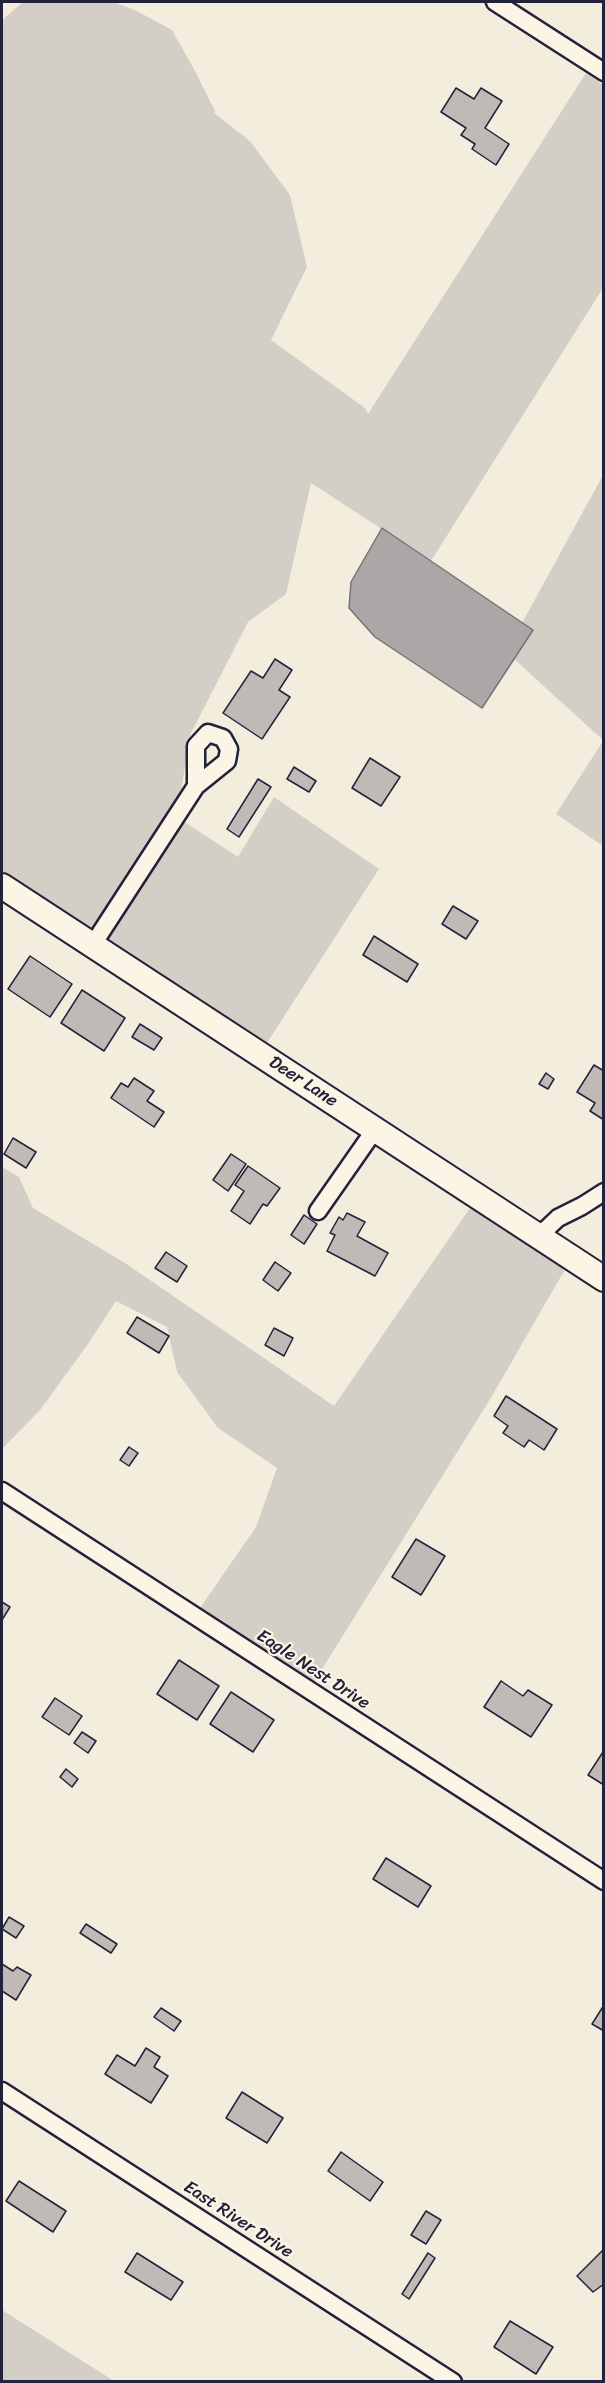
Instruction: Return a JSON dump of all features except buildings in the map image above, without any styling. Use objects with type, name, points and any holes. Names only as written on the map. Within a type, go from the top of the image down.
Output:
[{"type":"street","points":[[495,2],[603,72]]},
{"type":"street","points":[[92,946],[196,786]]},
{"type":"street","name":"Deer Lane","points":[[2,886],[603,1279]]},
{"type":"street","points":[[318,1211],[375,1128]]},
{"type":"street","points":[[539,1236],[558,1218],[603,1192]]},
{"type":"street","name":"Eagle Nest Drive","points":[[2,1491],[603,1881]]},
{"type":"street","name":"East River Drive","points":[[2,2091],[453,2382]]},
{"type":"shaded area","points":[[23,2],[113,2],[135,10],[172,30],[196,73],[214,113],[250,141],[290,195],[307,267],[271,340],[365,408],[368,414],[586,73],[603,84],[603,288],[431,561],[311,483],[286,594],[248,622],[190,735],[181,791],[90,933],[2,874],[2,20]]},
{"type":"shaded area","points":[[603,475],[603,740],[514,659],[532,630],[522,623]]},
{"type":"shaded area","points":[[382,528],[533,630],[482,708],[375,637],[349,608],[351,582]]},
{"type":"shaded area","points":[[603,741],[603,846],[556,814]]},
{"type":"shaded area","points":[[274,797],[379,869],[265,1046],[104,942],[183,821],[238,857]]},
{"type":"shaded area","points":[[2,1167],[19,1177],[33,1208],[125,1263],[334,1406],[472,1205],[567,1266],[489,1401],[314,1682],[200,1608],[256,1527],[277,1468],[218,1428],[177,1372],[167,1327],[116,1301],[40,1410],[2,1449]]},
{"type":"shaded area","points":[[2,2310],[114,2381],[2,2381]]}]
